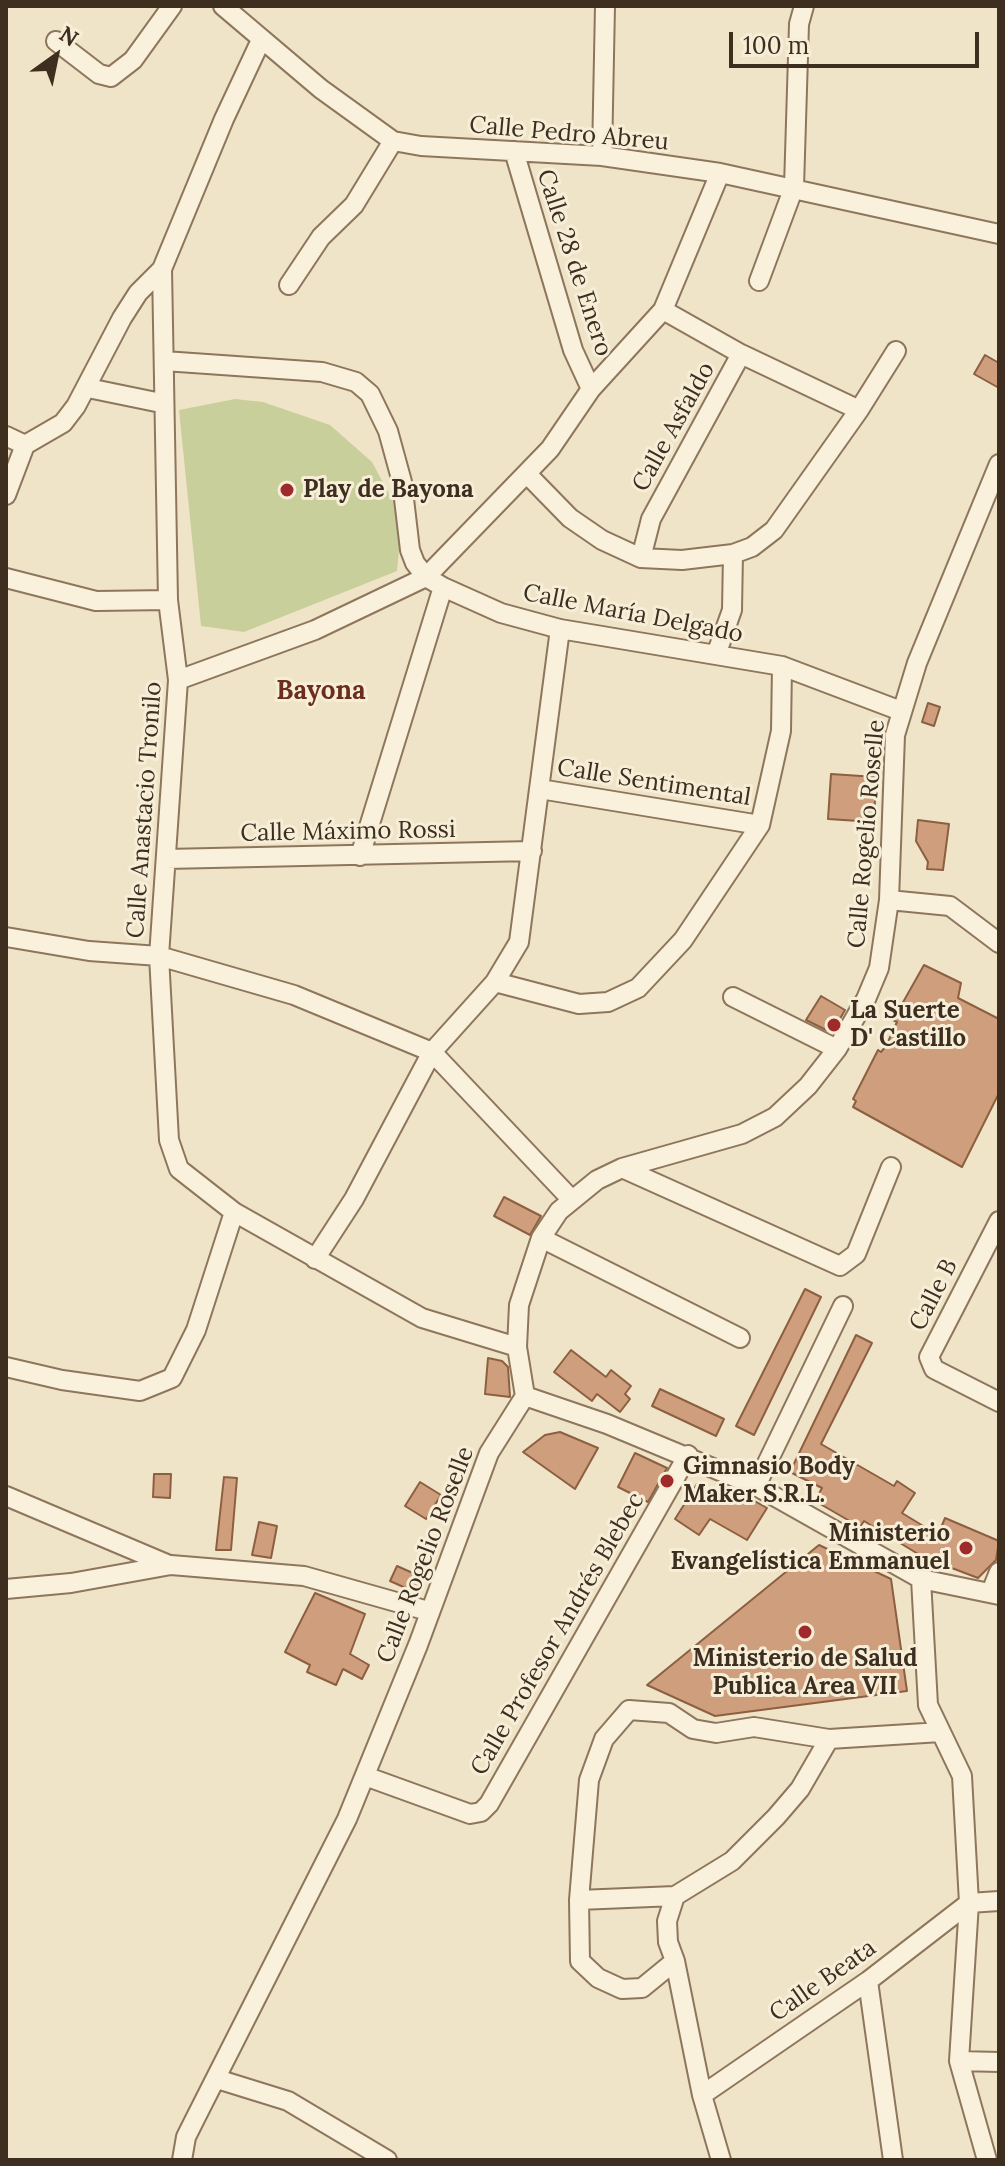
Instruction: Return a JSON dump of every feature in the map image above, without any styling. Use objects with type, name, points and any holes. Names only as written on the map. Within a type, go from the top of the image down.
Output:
[{"type":"street","points":[[56,41],[99,74],[111,77],[133,60],[172,6]]},
{"type":"street","points":[[223,6],[261,40],[393,141],[354,205],[321,237],[289,285]]},
{"type":"street","points":[[602,156],[605,6]]},
{"type":"street","points":[[759,281],[794,187],[799,24],[804,6]]},
{"type":"street","name":"Calle Anastacio Tronilo","points":[[261,40],[224,119],[162,269],[164,361],[161,403],[168,600],[178,680],[159,956],[169,1140],[179,1169],[189,1180],[234,1212],[422,1318],[517,1347]]},
{"type":"street","name":"Calle Pedro Abreu","points":[[393,141],[602,156],[720,173],[999,234]]},
{"type":"street","name":"Calle 28 de Enero","points":[[514,151],[569,337],[591,389]]},
{"type":"street","points":[[178,680],[315,630],[426,577],[527,474],[563,431],[591,389],[663,310],[720,173]]},
{"type":"street","points":[[6,495],[25,445],[63,423],[88,388],[122,318],[138,293],[162,269]]},
{"type":"street","points":[[663,310],[741,354]]},
{"type":"street","points":[[527,474],[570,518],[602,540],[641,558],[682,560],[733,554],[752,547],[774,530],[859,410],[896,351]]},
{"type":"street","name":"Calle Asfaldo","points":[[641,558],[651,519],[741,354],[859,410]]},
{"type":"street","points":[[164,361],[322,372],[356,382],[370,394],[388,431],[402,482],[410,550],[426,577]]},
{"type":"street","points":[[88,388],[161,403]]},
{"type":"street","points":[[6,436],[25,445]]},
{"type":"street","name":"Calle Rogelio Roselle","points":[[182,2160],[186,2137],[365,1776],[489,1453],[525,1396],[517,1347],[519,1305],[541,1238],[571,1199],[622,1168],[742,1134],[775,1117],[808,1086],[837,1049],[879,968],[889,900],[893,760],[901,711],[922,649],[999,464]]},
{"type":"street","points":[[716,655],[732,610],[733,554]]},
{"type":"street","name":"Calle María Delgado","points":[[426,577],[501,613],[560,629],[782,666],[901,711]]},
{"type":"street","points":[[6,578],[96,601],[168,600]]},
{"type":"street","points":[[360,856],[443,587]]},
{"type":"street","points":[[315,1259],[362,1186],[432,1052],[495,982],[521,935],[560,629]]},
{"type":"street","points":[[495,982],[579,1004],[608,1002],[638,988],[683,940],[760,825],[781,731],[782,666]]},
{"type":"street","name":"Calle Sentimental","points":[[540,789],[760,825]]},
{"type":"street","name":"Calle Máximo Rossi","points":[[166,859],[532,851]]},
{"type":"street","points":[[889,900],[950,906],[999,943]]},
{"type":"street","points":[[6,937],[89,951],[159,956],[294,995],[432,1052],[571,1199]]},
{"type":"street","points":[[733,997],[837,1049]]},
{"type":"street","points":[[622,1168],[840,1266],[856,1254],[891,1167]]},
{"type":"street","points":[[6,1367],[62,1380],[140,1391],[172,1378],[196,1330],[234,1212]]},
{"type":"street","name":"Calle B","points":[[999,1221],[929,1357],[934,1369],[999,1402]]},
{"type":"street","points":[[541,1238],[740,1338]]},
{"type":"street","points":[[756,1486],[843,1306]]},
{"type":"street","points":[[525,1396],[688,1455],[756,1486],[921,1579],[995,1593],[999,1572]]},
{"type":"street","name":"Calle Profesor Andrés Blebec","points":[[365,1776],[470,1814],[481,1812],[489,1804],[688,1455]]},
{"type":"street","points":[[6,1496],[171,1565]]},
{"type":"street","points":[[6,1589],[71,1583],[171,1565],[304,1576],[428,1611]]},
{"type":"street","points":[[921,1579],[928,1705],[962,1776],[969,1903],[959,2061],[987,2160]]},
{"type":"street","points":[[675,1961],[642,1988],[622,1989],[598,1978],[580,1961],[579,1900],[589,1780],[604,1739],[629,1710],[669,1713],[693,1729],[716,1733],[754,1727],[829,1739],[941,1732]]},
{"type":"street","points":[[579,1900],[675,1896],[732,1861],[800,1789],[829,1739]]},
{"type":"street","points":[[675,1896],[667,1921],[668,1942],[675,1961],[702,2095],[721,2160]]},
{"type":"street","points":[[969,1903],[999,1901]]},
{"type":"street","name":"Calle Beata","points":[[702,2095],[868,1981],[969,1903]]},
{"type":"street","points":[[868,1981],[893,2160]]},
{"type":"street","points":[[959,2061],[999,2062]]},
{"type":"street","points":[[217,2079],[288,2101],[387,2160]]},
{"type":"green space","name":"Play de Bayona","points":[[235,399],[263,402],[330,425],[372,462],[402,518],[397,571],[244,632],[201,626],[179,410]]},
{"type":"building","points":[[985,355],[999,363],[999,388],[974,374]]},
{"type":"building","points":[[928,703],[940,707],[934,726],[922,722]]},
{"type":"building","points":[[831,774],[876,777],[874,822],[828,819]]},
{"type":"building","points":[[918,820],[949,824],[943,870],[927,869],[928,862],[916,841]]},
{"type":"building","points":[[924,965],[961,983],[958,998],[999,1019],[999,1093],[962,1167],[853,1107],[856,1101],[853,1099],[878,1050],[881,1052],[886,1046],[897,1022],[893,1020]]},
{"type":"building","points":[[821,996],[845,1010],[832,1033],[806,1020]]},
{"type":"building","points":[[504,1197],[541,1216],[530,1235],[494,1216]]},
{"type":"building","points":[[805,1289],[821,1297],[754,1435],[736,1426]]},
{"type":"building","points":[[856,1335],[872,1343],[821,1444],[894,1486],[897,1481],[915,1493],[902,1513],[938,1535],[945,1518],[999,1541],[996,1560],[978,1578],[923,1557],[864,1521],[860,1527],[815,1501],[822,1488],[790,1472]]},
{"type":"building","points":[[571,1350],[606,1377],[611,1370],[631,1386],[625,1394],[630,1399],[620,1412],[597,1394],[592,1401],[554,1372]]},
{"type":"building","points":[[488,1358],[502,1361],[508,1367],[510,1397],[485,1394]]},
{"type":"building","points":[[660,1389],[724,1419],[716,1436],[652,1406]]},
{"type":"building","points":[[560,1432],[598,1448],[575,1489],[523,1452],[545,1435]]},
{"type":"building","points":[[635,1453],[667,1468],[648,1502],[618,1487]]},
{"type":"building","points":[[154,1474],[171,1474],[170,1498],[153,1497]]},
{"type":"building","points":[[224,1477],[237,1478],[231,1550],[216,1550]]},
{"type":"building","points":[[420,1482],[441,1495],[426,1519],[405,1506]]},
{"type":"building","points":[[697,1484],[728,1503],[735,1490],[767,1508],[747,1540],[710,1519],[699,1535],[675,1519]]},
{"type":"building","points":[[259,1522],[277,1526],[271,1558],[252,1555]]},
{"type":"building","name":"Ministerio de Salud Publica Area VII","points":[[819,1545],[891,1579],[907,1691],[715,1716],[647,1685]]},
{"type":"building","points":[[397,1566],[424,1578],[417,1593],[390,1581]]},
{"type":"building","points":[[315,1593],[365,1614],[350,1654],[369,1665],[362,1679],[343,1669],[336,1685],[307,1672],[310,1665],[285,1652]]},
{"type":"place","name":"Play de Bayona","points":[[287,490]]},
{"type":"place","name":"La Suerte D' Castillo","points":[[834,1025]]},
{"type":"place","name":"Gimnasio Body Maker S.R.L.","points":[[667,1481]]},
{"type":"place","name":"Ministerio Evangelística Emmanuel","points":[[966,1548]]},
{"type":"place","name":"Ministerio de Salud Publica Area VII","points":[[805,1632]]},
{"type":"district","name":"Bayona","points":[[321,692]]}]
